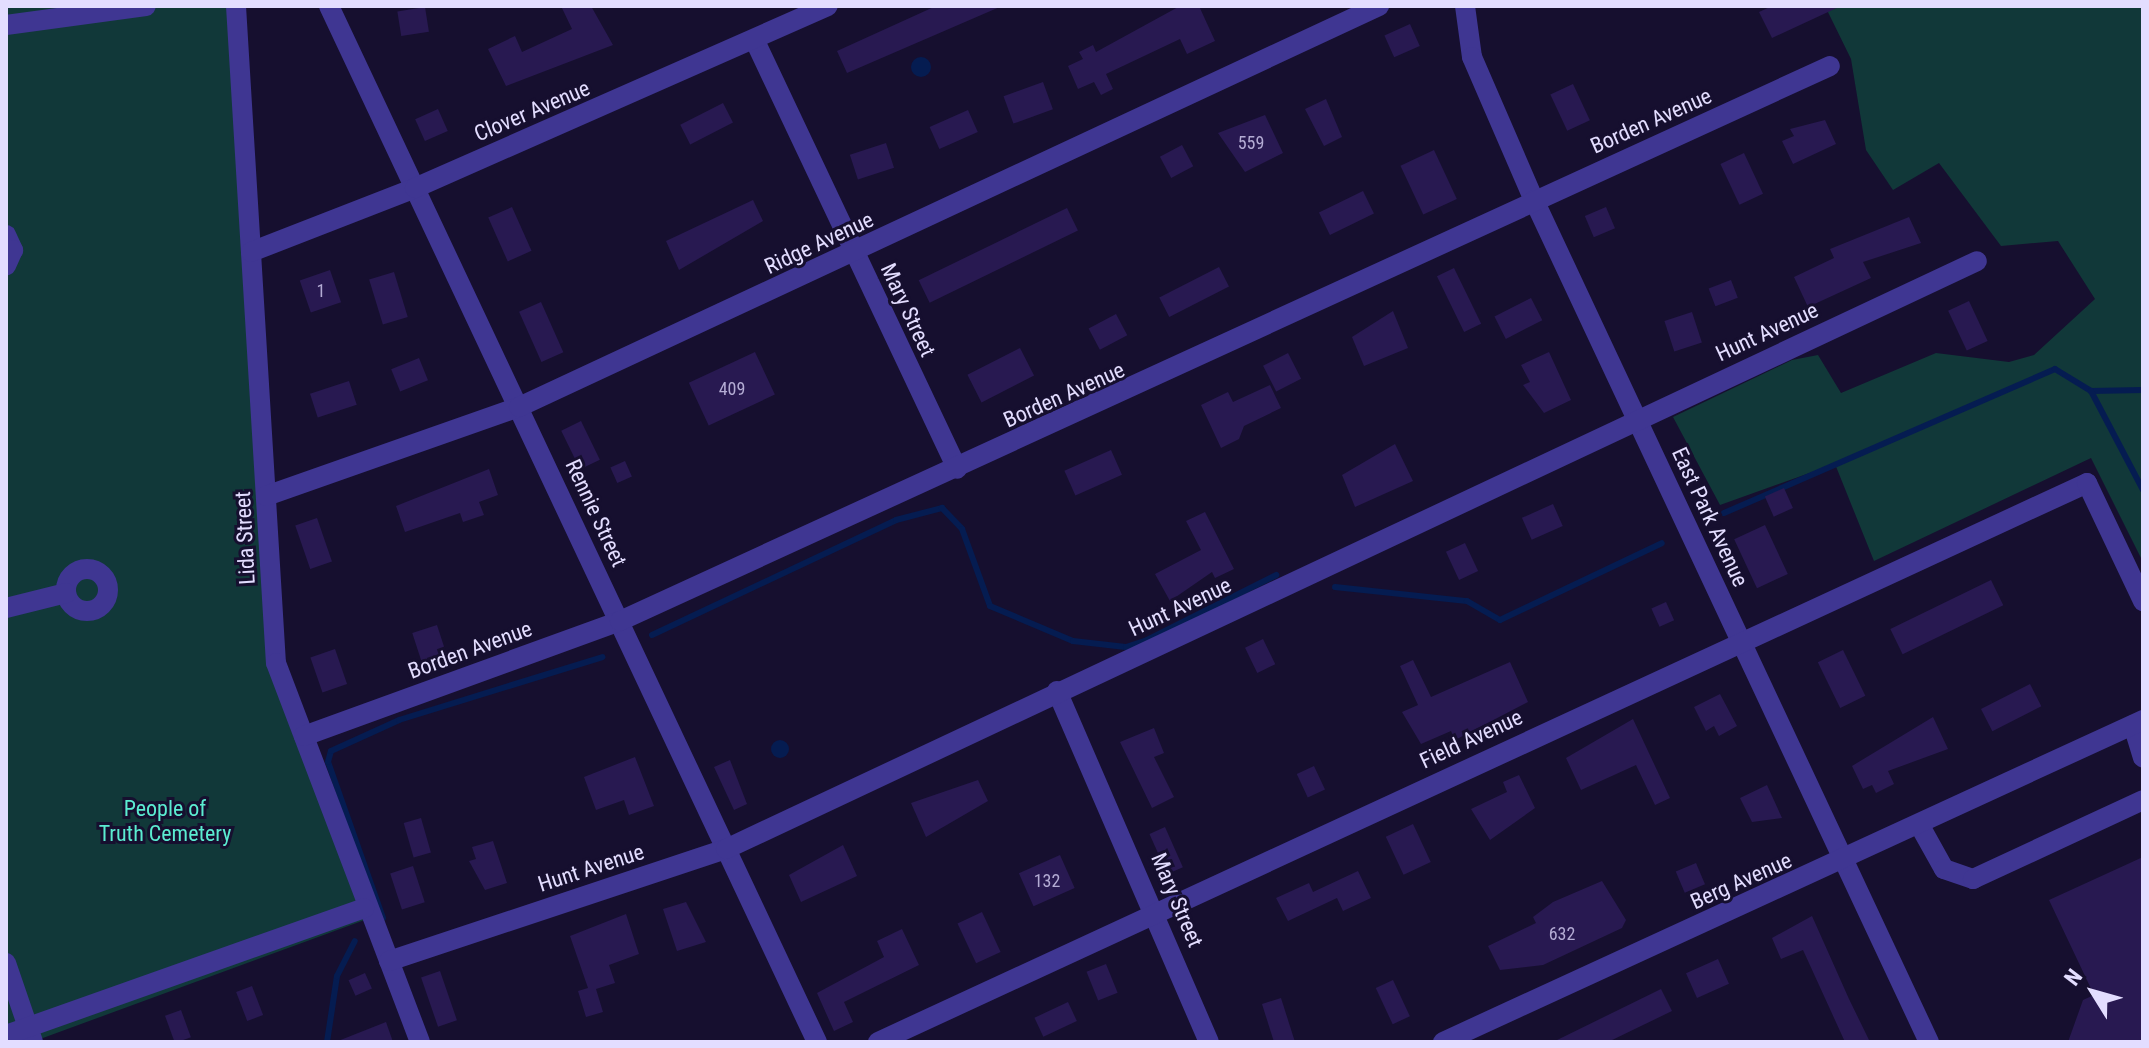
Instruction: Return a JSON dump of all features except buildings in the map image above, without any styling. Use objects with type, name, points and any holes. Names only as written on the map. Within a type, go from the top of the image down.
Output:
[{"type":"street","points":[[6,25],[146,6]]},
{"type":"street","name":"Lida Street","points":[[236,6],[276,663],[364,908],[389,961],[420,1042]]},
{"type":"street","name":"Rennie Street","points":[[329,6],[817,1042]]},
{"type":"street","name":"Clover Avenue","points":[[251,252],[415,188],[755,41],[828,6]]},
{"type":"street","name":"Ridge Avenue","points":[[266,496],[519,407],[855,253],[1379,6]]},
{"type":"street","name":"East Park Avenue","points":[[1465,6],[1472,57],[1534,200],[1929,1042]]},
{"type":"street","name":"Mary Street","points":[[755,41],[957,469]]},
{"type":"street","name":"Borden Avenue","points":[[304,736],[620,621],[1830,66]]},
{"type":"street","points":[[6,235],[13,250],[6,266]]},
{"type":"street","name":"Hunt Avenue","points":[[389,961],[726,849],[1638,417],[1977,261]]},
{"type":"street","name":"Field Avenue","points":[[878,1042],[1739,640],[2087,483],[2143,601]]},
{"type":"street","points":[[6,608],[66,593]]},
{"type":"street","name":"Mary Street","points":[[1057,691],[1158,911],[1209,1042]]},
{"type":"street","points":[[2138,723],[2143,757]]},
{"type":"street","name":"Berg Avenue","points":[[1443,1042],[1844,861],[2138,723]]},
{"type":"street","points":[[1920,826],[1944,869],[1973,879],[2143,800]]},
{"type":"street","points":[[6,1035],[30,1035],[364,908]]},
{"type":"street","points":[[6,963],[30,1035]]},
{"type":"green space","name":"People of Truth Cemetery","points":[[6,6],[252,6],[239,8],[271,648],[370,918],[32,1042],[6,1042]]},
{"type":"green space","points":[[1825,6],[2143,6],[2143,562],[2091,458],[1874,561],[1835,464],[1720,505],[1673,417],[1792,360],[1818,355],[1841,393],[1936,353],[2009,362],[2034,355],[2095,299],[2058,241],[2001,246],[1939,163],[1893,190],[1866,150],[1851,59]]},
{"type":"water","points":[[921,57],[928,60],[931,67],[928,74],[921,77],[914,74],[911,67],[914,60]]},
{"type":"water","points":[[780,740],[789,749],[780,758],[771,749]]},
{"type":"waterway","points":[[1724,513],[2055,369],[2091,391],[2143,490]]},
{"type":"waterway","points":[[2091,391],[2143,390]]},
{"type":"waterway","points":[[652,635],[896,520],[942,508],[962,529],[990,606],[1073,641],[1126,647],[1145,641],[1276,575]]},
{"type":"waterway","points":[[1335,587],[1467,601],[1500,620],[1662,543]]},
{"type":"waterway","points":[[383,918],[328,762],[331,751],[399,720],[602,657]]},
{"type":"waterway","points":[[327,1042],[337,976],[355,941]]}]
